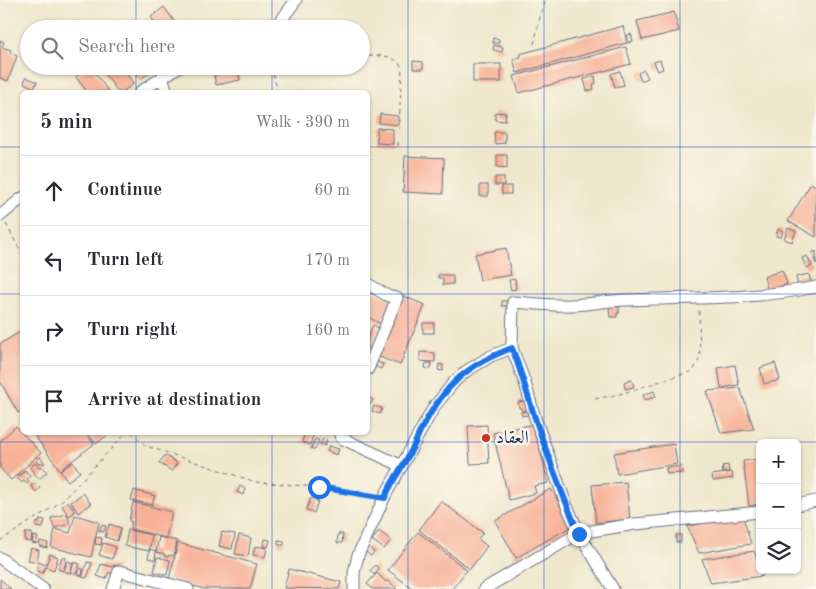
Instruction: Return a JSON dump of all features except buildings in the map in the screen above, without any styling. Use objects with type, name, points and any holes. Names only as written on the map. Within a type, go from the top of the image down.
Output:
[{"type":"street","points":[[282,20],[296,0]]},
{"type":"street","points":[[143,90],[165,75]]},
{"type":"street","points":[[162,77],[167,90]]},
{"type":"street","points":[[1,216],[20,200]]},
{"type":"street","points":[[370,285],[388,296],[397,298],[370,364]]},
{"type":"street","points":[[613,589],[579,534],[566,504],[535,418],[512,348],[514,302],[570,305],[624,300],[699,299],[759,295],[816,287]]},
{"type":"street","points":[[354,589],[354,573],[358,555],[385,498],[434,407],[454,382],[474,365],[512,348]]},
{"type":"street","points":[[340,435],[340,438],[402,466]]},
{"type":"street","points":[[801,503],[816,501]]},
{"type":"street","points":[[484,589],[579,534],[635,524],[756,512]]},
{"type":"street","points":[[0,558],[43,589]]},
{"type":"street","points":[[113,589],[119,571],[188,589]]},
{"type":"path","points":[[534,44],[546,0]]},
{"type":"path","points":[[370,56],[384,55],[397,60],[402,67],[398,146]]},
{"type":"path","points":[[273,75],[277,90]]},
{"type":"path","points":[[1,216],[20,250]]},
{"type":"path","points":[[595,399],[620,394],[693,371],[700,358],[699,299]]},
{"type":"path","points":[[0,541],[60,502],[124,435]]},
{"type":"path","points":[[133,435],[146,446],[256,482],[319,487],[385,498]]},
{"type":"place","name":"العقاد","points":[[486,438]]},
{"type":"route","points":[[319,487],[385,498],[434,407],[454,382],[474,365],[512,348],[535,418],[566,504],[579,534]]}]
